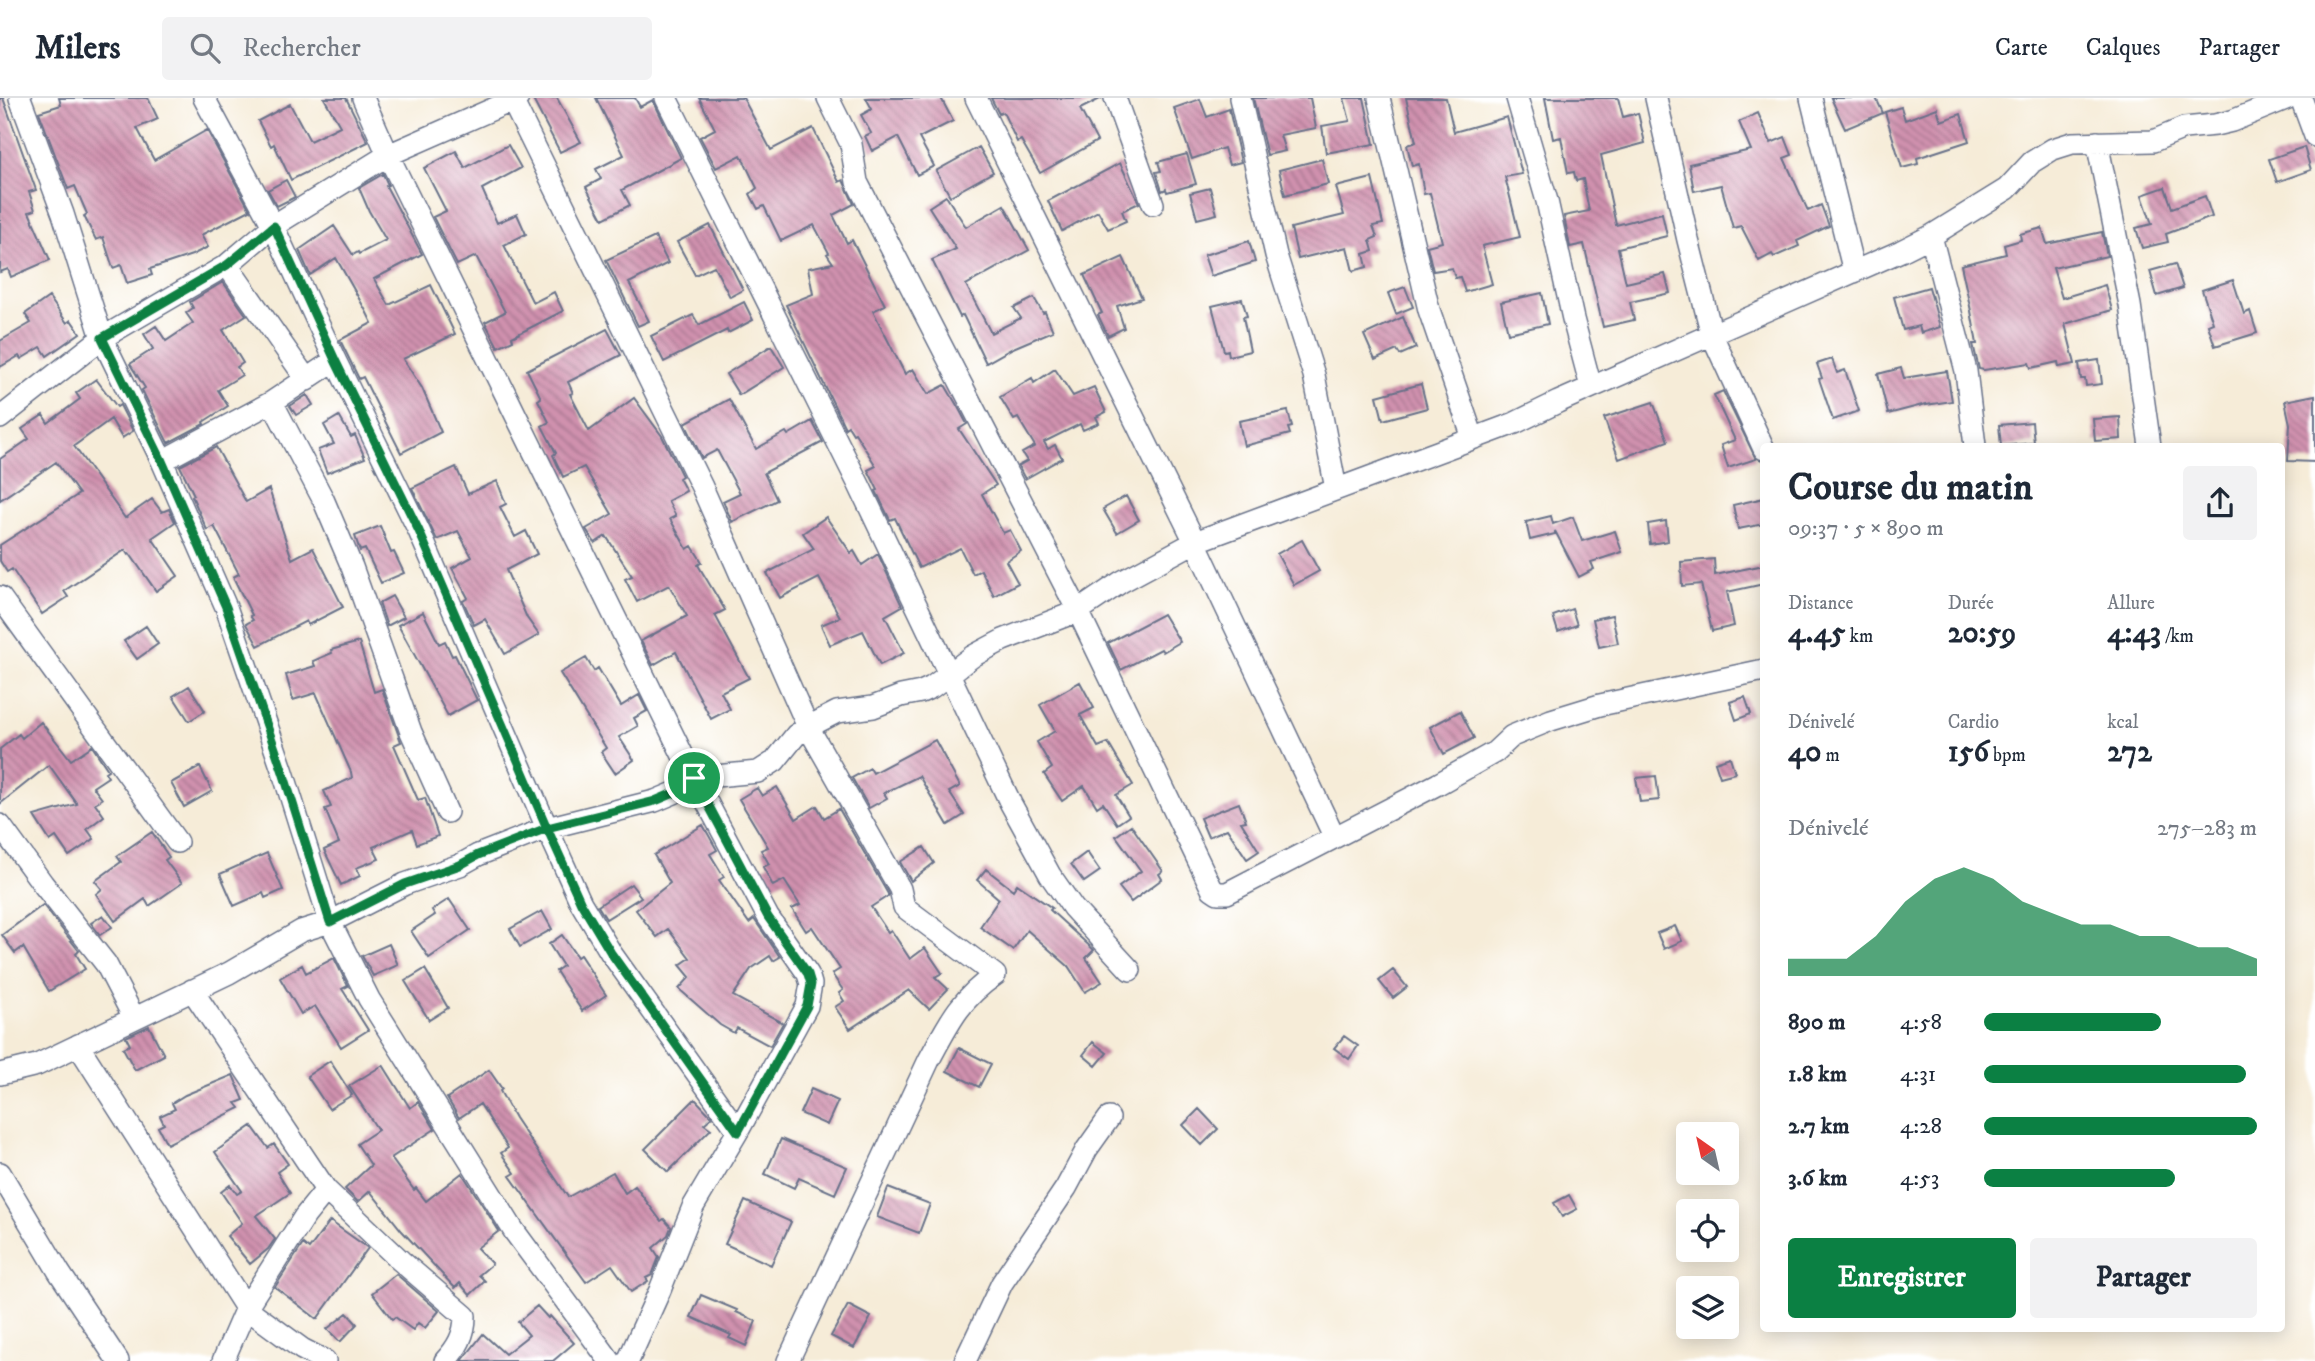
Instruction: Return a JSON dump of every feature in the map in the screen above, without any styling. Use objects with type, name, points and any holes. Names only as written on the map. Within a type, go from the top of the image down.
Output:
[{"type":"street","points":[[20,98],[63,214],[102,338],[162,461],[226,607],[283,772],[330,922],[369,999],[514,1231],[610,1361]]},
{"type":"street","points":[[204,98],[274,226],[335,360],[419,531],[581,903],[611,953],[738,1132]]},
{"type":"street","points":[[363,98],[388,155],[694,778],[768,917],[808,974],[811,984],[807,1006],[738,1132],[693,1207],[628,1361]]},
{"type":"street","points":[[666,98],[950,672],[1012,804],[1050,875],[1073,908],[1130,970]]},
{"type":"street","points":[[828,98],[851,144],[857,182],[1078,611],[1212,888],[1218,892],[1227,893],[1438,784],[1495,752],[1512,736],[1551,720],[1600,705],[1760,671]]},
{"type":"street","points":[[976,98],[1195,542],[1334,836]]},
{"type":"street","points":[[1115,98],[1153,204]]},
{"type":"street","points":[[1240,98],[1276,256],[1314,375],[1336,489]]},
{"type":"street","points":[[1379,98],[1429,310],[1473,438]]},
{"type":"street","points":[[1517,98],[1547,201],[1591,387]]},
{"type":"street","points":[[1657,98],[1712,335],[1761,443]]},
{"type":"street","points":[[1811,98],[1854,272]]},
{"type":"street","points":[[3,1069],[37,1065],[252,960],[302,931],[330,922],[405,884],[460,865],[478,855],[547,828],[655,801],[674,793],[694,778],[758,772],[775,761],[796,735],[808,727],[838,712],[873,707],[901,696],[921,692],[973,656],[1003,640],[1078,611],[1121,582],[1195,542],[1516,422],[1931,236],[2007,189],[2032,162],[2053,149],[2072,143],[2153,141],[2184,128],[2231,121],[2247,105],[2288,98]]},
{"type":"street","points":[[2301,98],[2315,136]]},
{"type":"street","points":[[0,418],[102,338],[227,265],[274,226],[388,155],[514,99],[702,487],[808,727],[900,889],[904,907],[995,975],[979,987],[953,1015],[929,1060],[788,1361]]},
{"type":"street","points":[[2096,142],[2130,305],[2150,443]]},
{"type":"street","points":[[1931,236],[1966,371],[1975,443]]},
{"type":"street","points":[[227,265],[307,380]]},
{"type":"street","points":[[162,461],[272,402],[335,360]]},
{"type":"street","points":[[272,402],[323,499],[352,567],[411,732],[447,812]]},
{"type":"street","points":[[0,597],[177,842]]},
{"type":"street","points":[[0,825],[106,964],[134,1018]]},
{"type":"street","points":[[192,990],[326,1190],[401,1261],[466,1316],[463,1335],[456,1349],[445,1361]]},
{"type":"street","points":[[78,1045],[246,1308],[302,1349],[325,1361]]},
{"type":"street","points":[[965,1361],[1002,1283],[1109,1118]]},
{"type":"street","points":[[0,1172],[59,1272],[118,1361]]},
{"type":"street","points":[[223,1361],[246,1308],[305,1216],[326,1190]]},
{"type":"building","points":[[0,98],[3,98],[36,190],[29,192],[35,210],[29,212],[50,260],[11,277],[8,269],[0,272]]},
{"type":"building","points":[[59,98],[148,98],[158,119],[137,128],[154,160],[207,130],[250,210],[201,235],[208,247],[150,269],[152,275],[127,283],[121,265],[113,268],[103,237],[96,240],[84,216],[87,214],[75,186],[68,189],[39,112],[61,105]]},
{"type":"building","points":[[324,98],[346,98],[368,142],[291,180],[274,144],[271,146],[258,121],[290,104],[310,141],[340,126]]},
{"type":"building","points":[[532,98],[557,98],[581,142],[560,152]]},
{"type":"building","points":[[596,98],[635,98],[640,107],[653,100],[681,158],[622,190],[630,205],[603,219],[586,187],[601,179],[596,169],[624,155]]},
{"type":"building","points":[[699,98],[743,98],[771,150],[813,128],[839,182],[843,180],[854,204],[833,215],[847,243],[852,240],[885,305],[873,311],[905,374],[913,369],[928,394],[945,385],[958,407],[967,424],[959,429],[996,485],[982,494],[1003,533],[1010,530],[1021,551],[1006,561],[1018,583],[994,596],[981,570],[973,574],[960,548],[919,568],[895,518],[890,520],[876,491],[878,490],[868,470],[876,466],[855,433],[853,434],[848,426],[845,428],[786,305],[813,294],[808,268],[833,263],[827,254],[829,253],[814,225],[781,241],[764,206],[758,209],[750,194],[757,188],[741,155],[716,168],[700,137],[715,129]]},
{"type":"building","points":[[866,98],[941,98],[953,121],[919,138],[934,166],[917,175],[898,137],[872,151],[865,136],[871,133],[861,115],[872,109]]},
{"type":"building","points":[[991,98],[1102,98],[1080,109],[1097,141],[1040,173],[1021,140],[1017,142],[1003,112],[999,114]]},
{"type":"building","points":[[1253,98],[1310,98],[1316,128],[1280,135],[1285,151],[1267,155]]},
{"type":"building","points":[[1344,98],[1364,98],[1374,144],[1326,153],[1322,126],[1350,121]]},
{"type":"building","points":[[1406,98],[1446,98],[1454,132],[1507,117],[1522,174],[1505,177],[1520,237],[1482,246],[1492,284],[1465,292],[1460,277],[1455,278],[1452,268],[1433,271],[1427,246],[1442,242],[1430,193],[1424,194],[1419,164],[1412,166],[1407,145],[1416,142]]},
{"type":"building","points":[[1545,98],[1618,98],[1623,117],[1638,113],[1645,143],[1601,155],[1616,225],[1662,213],[1667,236],[1618,248],[1626,283],[1665,274],[1670,293],[1630,302],[1634,320],[1603,327],[1584,244],[1570,247],[1564,216],[1589,211],[1583,179],[1576,181],[1574,172],[1568,173],[1561,137],[1553,139]]},
{"type":"building","points":[[1831,98],[1876,98],[1883,113],[1845,129]]},
{"type":"building","points":[[1200,99],[1207,117],[1229,109],[1241,162],[1229,165],[1224,148],[1192,159],[1174,108]]},
{"type":"building","points":[[1901,107],[1905,120],[1937,108],[1941,121],[1961,114],[1969,141],[1917,158],[1918,164],[1902,168],[1885,112]]},
{"type":"building","points":[[1758,113],[1771,143],[1785,137],[1792,155],[1784,158],[1808,211],[1821,205],[1829,226],[1797,241],[1799,246],[1759,261],[1741,226],[1733,228],[1721,185],[1694,191],[1689,164],[1751,150],[1739,122]]},
{"type":"building","points":[[508,145],[521,168],[482,189],[497,223],[517,214],[526,234],[504,245],[533,303],[554,292],[563,311],[498,347],[485,322],[505,312],[476,256],[457,265],[433,217],[446,211],[424,168],[456,151],[465,168]]},
{"type":"building","points":[[979,147],[993,172],[950,196],[936,171]]},
{"type":"building","points":[[2304,147],[2311,170],[2277,182],[2269,159]]},
{"type":"building","points":[[1187,154],[1196,184],[1162,191],[1156,172],[1161,171],[1158,162]]},
{"type":"building","points":[[1322,159],[1328,184],[1285,195],[1279,170]]},
{"type":"building","points":[[1120,163],[1139,203],[1122,211],[1126,221],[1108,229],[1098,211],[1062,231],[1048,201]]},
{"type":"building","points":[[383,174],[388,185],[386,186],[422,254],[374,279],[389,305],[431,285],[455,334],[403,359],[422,388],[441,432],[401,453],[363,377],[359,379],[340,340],[372,323],[366,311],[336,258],[310,275],[299,250],[334,226],[353,255],[386,240],[359,188]]},
{"type":"building","points":[[1372,178],[1383,224],[1373,226],[1377,237],[1370,240],[1373,251],[1364,254],[1367,267],[1353,271],[1347,247],[1298,259],[1291,228],[1344,215],[1336,187]]},
{"type":"building","points":[[286,180],[295,197],[277,206],[268,190]]},
{"type":"building","points":[[2165,187],[2172,208],[2205,196],[2212,217],[2166,234],[2168,242],[2142,248],[2136,228],[2152,224],[2142,195]]},
{"type":"building","points":[[1210,188],[1217,214],[1197,219],[1190,193]]},
{"type":"building","points":[[946,196],[966,227],[1004,205],[1029,250],[966,285],[991,333],[1021,318],[1014,308],[1034,298],[1043,313],[1045,312],[1053,331],[986,363],[932,260],[956,249],[929,207]]},
{"type":"building","points":[[710,225],[743,290],[730,297],[714,266],[695,275],[677,242]]},
{"type":"building","points":[[2042,228],[2047,244],[2102,232],[2107,256],[2053,268],[2062,298],[2105,285],[2112,310],[2065,324],[2075,364],[2059,367],[2058,362],[2031,368],[2029,363],[1979,369],[1973,344],[1977,344],[1961,265],[2006,254],[2004,245],[2021,240],[2020,234]]},
{"type":"building","points":[[655,237],[668,263],[629,283],[649,321],[638,326],[606,260]]},
{"type":"building","points":[[1249,241],[1255,262],[1211,276],[1204,255]]},
{"type":"building","points":[[1123,257],[1142,298],[1117,306],[1124,328],[1108,336],[1098,315],[1102,313],[1084,275]]},
{"type":"building","points":[[2175,264],[2183,288],[2157,296],[2150,271]]},
{"type":"building","points":[[2233,280],[2244,314],[2250,311],[2257,333],[2215,346],[2208,325],[2213,323],[2202,290]]},
{"type":"building","points":[[223,282],[246,315],[223,330],[243,363],[237,367],[242,375],[218,390],[228,406],[203,422],[204,424],[168,443],[142,390],[145,388],[130,364],[153,349],[144,334],[156,326],[166,341],[193,323],[186,313],[193,308],[190,302]]},
{"type":"building","points":[[1405,287],[1413,307],[1396,314],[1388,293]]},
{"type":"building","points":[[1929,287],[1940,327],[1921,333],[1919,326],[1903,330],[1894,297]]},
{"type":"building","points":[[1542,293],[1548,324],[1508,333],[1501,302]]},
{"type":"building","points":[[49,297],[67,323],[71,320],[80,333],[47,356],[41,347],[0,367],[0,341],[31,323],[25,314]]},
{"type":"building","points":[[1242,299],[1247,316],[1243,317],[1250,351],[1229,356],[1228,350],[1224,351],[1212,306]]},
{"type":"building","points":[[744,302],[753,320],[664,362],[651,336],[693,315],[699,325]]},
{"type":"building","points":[[1403,317],[1416,348],[1400,355],[1397,350],[1375,360],[1364,335]]},
{"type":"building","points":[[607,329],[621,355],[568,382],[573,393],[570,394],[589,431],[634,398],[662,436],[682,476],[679,478],[686,491],[668,501],[676,516],[670,519],[687,549],[692,546],[702,562],[698,565],[725,610],[715,615],[749,678],[721,692],[730,709],[711,719],[676,652],[653,665],[641,641],[687,616],[669,585],[637,602],[625,579],[632,576],[606,536],[595,543],[586,529],[612,514],[584,467],[563,477],[553,455],[556,453],[542,426],[549,422],[538,400],[541,398],[527,370]]},
{"type":"building","points":[[771,346],[784,367],[739,395],[726,374]]},
{"type":"building","points":[[1832,359],[1837,373],[1845,370],[1859,411],[1833,420],[1819,379],[1822,378],[1817,364]]},
{"type":"building","points":[[2099,360],[2102,384],[2086,386],[2085,379],[2081,379],[2079,363]]},
{"type":"building","points":[[1901,368],[1904,378],[1947,371],[1952,401],[1926,404],[1888,414],[1878,374]]},
{"type":"building","points":[[1055,369],[1073,396],[1094,387],[1106,412],[1096,417],[1099,423],[1083,430],[1080,424],[1044,442],[1048,449],[1055,445],[1062,458],[1025,479],[1018,466],[1027,461],[1022,453],[1035,446],[1018,418],[1014,420],[1000,397],[1032,378],[1034,383]]},
{"type":"building","points":[[96,379],[117,407],[120,405],[133,431],[122,438],[111,419],[74,446],[125,518],[152,499],[162,512],[169,509],[175,522],[152,538],[178,576],[156,591],[125,550],[64,591],[68,597],[42,614],[12,569],[7,572],[0,561],[0,545],[79,494],[56,462],[0,500],[0,459],[29,439],[22,429],[43,415],[48,423],[80,399],[76,393]]},
{"type":"building","points":[[1421,384],[1427,408],[1383,420],[1377,396]]},
{"type":"building","points":[[1723,391],[1756,459],[1728,468],[1721,445],[1735,440],[1714,395]]},
{"type":"building","points":[[307,395],[313,405],[296,415],[290,406]]},
{"type":"building","points":[[2315,395],[2315,462],[2288,461],[2290,424],[2285,401]]},
{"type":"building","points":[[729,399],[756,449],[812,421],[823,442],[764,473],[777,500],[732,522],[723,501],[740,493],[717,450],[702,458],[685,423]]},
{"type":"building","points":[[1653,402],[1668,441],[1619,459],[1604,418]]},
{"type":"building","points":[[1288,411],[1292,427],[1288,428],[1290,434],[1244,446],[1239,421]]},
{"type":"building","points":[[339,416],[351,437],[355,435],[365,458],[327,473],[318,450],[334,444],[324,425]]},
{"type":"building","points":[[2120,417],[2121,439],[2095,441],[2093,419]]},
{"type":"building","points":[[2032,422],[2034,443],[2001,443],[1999,425]]},
{"type":"building","points":[[216,447],[246,502],[269,489],[292,559],[313,548],[343,607],[308,625],[306,621],[258,646],[246,624],[253,620],[250,616],[252,615],[233,577],[239,574],[214,526],[207,530],[180,466]]},
{"type":"building","points":[[456,467],[468,494],[497,481],[506,504],[500,507],[515,537],[526,531],[537,554],[506,570],[527,618],[539,635],[505,654],[485,619],[474,625],[463,601],[468,598],[452,568],[472,557],[458,531],[437,540],[412,488]]},
{"type":"building","points":[[1126,496],[1139,520],[1117,533],[1103,509]]},
{"type":"building","points":[[1760,499],[1760,525],[1738,529],[1733,505]]},
{"type":"building","points":[[1551,516],[1553,524],[1573,517],[1582,541],[1615,531],[1622,552],[1591,562],[1594,569],[1579,577],[1555,531],[1555,534],[1530,540],[1526,522]]},
{"type":"building","points":[[826,517],[862,565],[878,554],[902,606],[885,616],[904,653],[880,665],[863,631],[830,645],[821,625],[840,617],[819,578],[780,598],[767,573],[814,549],[803,533]]},
{"type":"building","points":[[1666,521],[1668,541],[1650,544],[1648,524]]},
{"type":"building","points":[[380,526],[391,553],[394,552],[404,573],[381,583],[365,549],[360,551],[355,536]]},
{"type":"building","points":[[1302,540],[1319,571],[1294,585],[1277,554]]},
{"type":"building","points":[[1714,559],[1715,575],[1760,566],[1760,585],[1727,592],[1734,626],[1712,631],[1701,584],[1682,586],[1681,562]]},
{"type":"building","points":[[392,596],[404,617],[387,626],[379,603]]},
{"type":"building","points":[[1572,609],[1577,625],[1558,632],[1553,616]]},
{"type":"building","points":[[423,612],[439,644],[445,641],[452,656],[455,655],[477,700],[448,716],[398,625]]},
{"type":"building","points":[[1163,614],[1180,642],[1121,670],[1108,643]]},
{"type":"building","points":[[1612,615],[1618,643],[1599,647],[1593,619]]},
{"type":"building","points":[[146,626],[158,644],[137,659],[124,641]]},
{"type":"building","points":[[359,642],[374,692],[382,689],[401,742],[394,745],[418,800],[425,798],[438,836],[417,844],[412,830],[373,847],[379,859],[356,868],[360,876],[341,885],[324,850],[339,843],[325,809],[331,807],[324,791],[352,778],[351,772],[316,693],[293,700],[286,675],[315,666],[313,661],[332,653],[331,650]]},
{"type":"building","points":[[586,658],[594,671],[598,668],[621,706],[639,695],[647,711],[634,718],[638,726],[619,737],[634,760],[615,773],[601,752],[606,748],[560,673]]},
{"type":"building","points":[[1080,682],[1094,708],[1080,715],[1098,747],[1108,743],[1133,785],[1116,795],[1129,816],[1117,824],[1103,803],[1097,807],[1084,786],[1062,801],[1044,774],[1052,768],[1037,742],[1055,731],[1040,705]]},
{"type":"building","points":[[189,686],[205,711],[189,721],[173,696]]},
{"type":"building","points":[[1745,697],[1751,714],[1736,720],[1730,702]]},
{"type":"building","points":[[1460,711],[1474,738],[1444,754],[1430,727]]},
{"type":"building","points":[[41,722],[71,760],[92,746],[108,770],[105,772],[108,777],[93,787],[102,799],[95,803],[104,816],[87,829],[94,839],[69,856],[56,837],[50,841],[34,816],[77,804],[49,765],[0,804],[0,749],[19,734],[22,738]]},
{"type":"building","points":[[935,740],[960,786],[949,792],[964,815],[948,825],[919,776],[884,793],[887,798],[869,808],[852,778],[870,768],[873,773]]},
{"type":"building","points":[[1730,757],[1735,773],[1720,777],[1715,762]]},
{"type":"building","points":[[200,767],[212,791],[184,807],[171,783]]},
{"type":"building","points":[[1656,776],[1659,800],[1640,802],[1636,778]]},
{"type":"building","points":[[777,787],[796,819],[817,806],[824,818],[839,809],[888,894],[871,907],[888,932],[891,930],[910,959],[925,948],[942,973],[935,977],[948,989],[929,1009],[909,990],[850,1029],[835,1007],[844,1001],[839,993],[843,990],[832,974],[840,969],[812,927],[806,931],[792,909],[800,905],[784,880],[773,886],[763,867],[769,864],[761,850],[768,847],[739,799],[757,788],[762,796]]},
{"type":"building","points":[[1239,803],[1246,821],[1241,822],[1259,851],[1247,859],[1227,829],[1208,837],[1200,818]]},
{"type":"building","points":[[703,825],[717,850],[710,854],[724,877],[719,880],[749,923],[754,919],[780,957],[773,961],[770,956],[751,969],[733,996],[783,1023],[770,1046],[737,1028],[734,1033],[720,1025],[679,989],[690,977],[680,965],[690,958],[668,929],[657,937],[636,910],[670,883],[654,855]]},
{"type":"building","points":[[1131,825],[1163,871],[1159,874],[1162,879],[1131,902],[1119,887],[1141,871],[1116,836]]},
{"type":"building","points":[[152,832],[169,857],[165,860],[182,883],[149,906],[145,899],[115,921],[96,894],[102,889],[95,881],[121,862],[117,856]]},
{"type":"building","points":[[924,847],[934,863],[911,881],[900,862]]},
{"type":"building","points":[[1087,852],[1100,871],[1084,882],[1071,864]]},
{"type":"building","points":[[267,853],[283,890],[265,898],[263,893],[234,906],[220,874]]},
{"type":"building","points":[[986,869],[1013,890],[1017,884],[1052,908],[1050,910],[1094,950],[1086,958],[1102,982],[1085,992],[1068,966],[1027,930],[1013,950],[980,927],[999,899],[977,880]]},
{"type":"building","points":[[631,884],[641,897],[606,919],[598,906]]},
{"type":"building","points":[[449,899],[470,930],[429,958],[411,931],[435,915],[432,910]]},
{"type":"building","points":[[43,905],[79,951],[76,954],[85,969],[49,991],[23,947],[15,953],[2,935]]},
{"type":"building","points":[[542,911],[552,929],[520,947],[510,929]]},
{"type":"building","points":[[103,915],[112,927],[100,935],[91,923]]},
{"type":"building","points":[[1675,926],[1682,941],[1664,949],[1657,933]]},
{"type":"building","points":[[562,935],[577,957],[580,955],[606,995],[582,1011],[556,971],[563,966],[549,944]]},
{"type":"building","points":[[389,944],[398,965],[373,976],[362,956]]},
{"type":"building","points":[[334,958],[348,986],[342,989],[368,1030],[341,1047],[315,1006],[301,1014],[280,978],[302,965],[306,973]]},
{"type":"building","points":[[425,969],[448,1008],[429,1020],[405,981]]},
{"type":"building","points":[[1393,970],[1407,987],[1393,998],[1379,981]]},
{"type":"building","points":[[149,1026],[164,1055],[135,1070],[123,1048],[130,1045],[126,1037]]},
{"type":"building","points":[[1344,1036],[1358,1046],[1349,1059],[1334,1048]]},
{"type":"building","points":[[1093,1042],[1107,1053],[1096,1066],[1083,1055]]},
{"type":"building","points":[[959,1048],[991,1064],[979,1087],[947,1071]]},
{"type":"building","points":[[330,1061],[352,1095],[329,1109],[307,1076]]},
{"type":"building","points":[[383,1065],[410,1108],[418,1102],[435,1129],[391,1158],[414,1190],[416,1188],[426,1201],[462,1173],[499,1231],[477,1248],[492,1264],[479,1275],[485,1281],[470,1295],[460,1283],[455,1288],[402,1231],[370,1191],[358,1202],[345,1189],[371,1165],[357,1144],[378,1130],[349,1086]]},
{"type":"building","points":[[489,1070],[502,1089],[500,1091],[515,1118],[568,1197],[613,1172],[625,1193],[635,1186],[661,1221],[664,1219],[671,1227],[668,1235],[653,1248],[659,1257],[652,1275],[646,1278],[648,1281],[631,1292],[612,1265],[586,1282],[510,1176],[515,1173],[501,1153],[508,1148],[480,1104],[459,1118],[447,1098]]},
{"type":"building","points":[[233,1075],[244,1100],[236,1103],[240,1108],[167,1144],[158,1127],[164,1124],[160,1116],[175,1109],[172,1103]]},
{"type":"building","points":[[811,1089],[838,1101],[827,1125],[800,1113]]},
{"type":"building","points":[[695,1099],[712,1117],[704,1124],[711,1129],[668,1172],[645,1149]]},
{"type":"building","points":[[1199,1109],[1218,1129],[1202,1145],[1183,1125]]},
{"type":"building","points":[[252,1126],[268,1148],[274,1144],[288,1164],[277,1172],[290,1193],[256,1216],[275,1239],[268,1249],[250,1264],[227,1236],[242,1223],[221,1192],[230,1185],[237,1194],[242,1191],[215,1152]]},
{"type":"building","points":[[781,1139],[847,1167],[835,1194],[799,1178],[794,1188],[765,1174]]},
{"type":"building","points":[[888,1188],[930,1204],[919,1233],[877,1217]]},
{"type":"building","points":[[1569,1195],[1577,1209],[1562,1217],[1554,1203]]},
{"type":"building","points":[[745,1201],[791,1222],[771,1265],[725,1244]]},
{"type":"building","points":[[330,1221],[368,1248],[317,1319],[275,1287],[303,1244],[309,1249]]},
{"type":"building","points":[[396,1274],[439,1311],[425,1328],[418,1323],[413,1330],[395,1317],[392,1319],[372,1293]]},
{"type":"building","points":[[701,1295],[756,1321],[746,1346],[729,1338],[731,1335],[691,1317]]},
{"type":"building","points":[[848,1305],[871,1317],[854,1348],[831,1336]]},
{"type":"building","points":[[537,1306],[548,1318],[550,1316],[574,1343],[553,1361],[462,1361],[483,1334],[505,1354],[529,1335],[518,1322]]},
{"type":"building","points":[[347,1313],[357,1324],[340,1342],[327,1329]]},
{"type":"route","points":[[694,778],[674,793],[655,801],[547,828],[419,531],[335,360],[274,226],[227,265],[102,338],[162,461],[226,607],[283,772],[330,922],[405,884],[460,865],[478,855],[547,828],[581,903],[611,953],[738,1132],[807,1006],[811,984],[808,974],[768,917],[694,778]]}]
